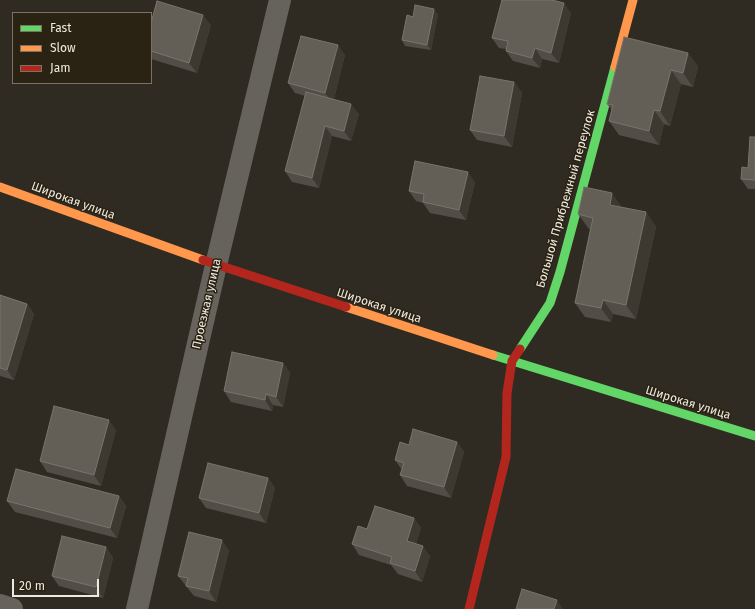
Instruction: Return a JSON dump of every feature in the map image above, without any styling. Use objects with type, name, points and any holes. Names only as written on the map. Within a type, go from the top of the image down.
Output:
[{"type":"street","name":"Проезжая улица","points":[[137,609],[216,265],[280,0]]},
{"type":"street","name":"Большой Прибрежный переулок","points":[[469,609],[506,457],[507,393],[512,361],[550,303],[560,272],[633,0]]},
{"type":"street","name":"Широкая улица","points":[[0,187],[216,265],[512,361],[755,436]]},
{"type":"street","points":[[0,605],[12,609]]},
{"type":"building","points":[[502,0],[552,0],[564,3],[551,53],[535,48],[532,58],[506,51],[508,41],[492,38]]},
{"type":"building","points":[[157,1],[203,15],[189,63],[152,51],[152,19]]},
{"type":"building","points":[[415,5],[434,9],[427,45],[402,40],[407,15],[413,17]]},
{"type":"building","points":[[301,36],[338,45],[325,93],[288,83]]},
{"type":"building","points":[[624,37],[688,53],[683,73],[671,70],[660,111],[654,110],[649,131],[609,121],[613,105],[607,104]]},
{"type":"building","points":[[480,76],[514,82],[504,136],[470,130]]},
{"type":"building","points":[[306,92],[351,104],[344,131],[325,126],[312,178],[285,171]]},
{"type":"building","points":[[750,137],[755,137],[755,180],[741,179],[742,167],[748,168]]},
{"type":"building","points":[[415,161],[468,172],[459,210],[423,202],[424,194],[409,191]]},
{"type":"building","points":[[584,187],[612,193],[610,205],[646,212],[626,305],[603,300],[601,308],[575,303],[593,218],[578,214]]},
{"type":"building","points":[[0,295],[27,304],[7,370],[0,368]]},
{"type":"building","points":[[232,352],[283,363],[276,397],[266,394],[265,400],[224,391]]},
{"type":"building","points":[[54,406],[109,420],[94,475],[40,461]]},
{"type":"building","points":[[413,429],[457,442],[444,487],[400,475],[404,463],[395,460],[400,442],[409,445]]},
{"type":"building","points":[[208,463],[268,478],[259,513],[199,498]]},
{"type":"building","points":[[16,469],[119,496],[110,528],[7,501]]},
{"type":"building","points":[[375,506],[414,518],[407,541],[423,546],[415,571],[390,563],[392,557],[352,544],[358,526],[367,529]]},
{"type":"building","points":[[189,532],[222,540],[209,591],[186,586],[188,578],[178,576]]},
{"type":"building","points":[[62,536],[106,547],[96,587],[52,576]]},
{"type":"building","points":[[522,589],[557,600],[554,609],[516,609]]},
{"type":"traffic: fast","points":[[520,349],[550,303],[560,272],[615,67]]},
{"type":"traffic: fast","points":[[493,355],[755,436]]},
{"type":"traffic: slow","points":[[615,67],[633,0]]},
{"type":"traffic: slow","points":[[0,187],[203,260]]},
{"type":"traffic: slow","points":[[346,307],[493,355]]},
{"type":"traffic: jam","points":[[203,260],[346,307]]},
{"type":"traffic: jam","points":[[469,609],[506,457],[507,393],[512,361],[520,349]]}]
